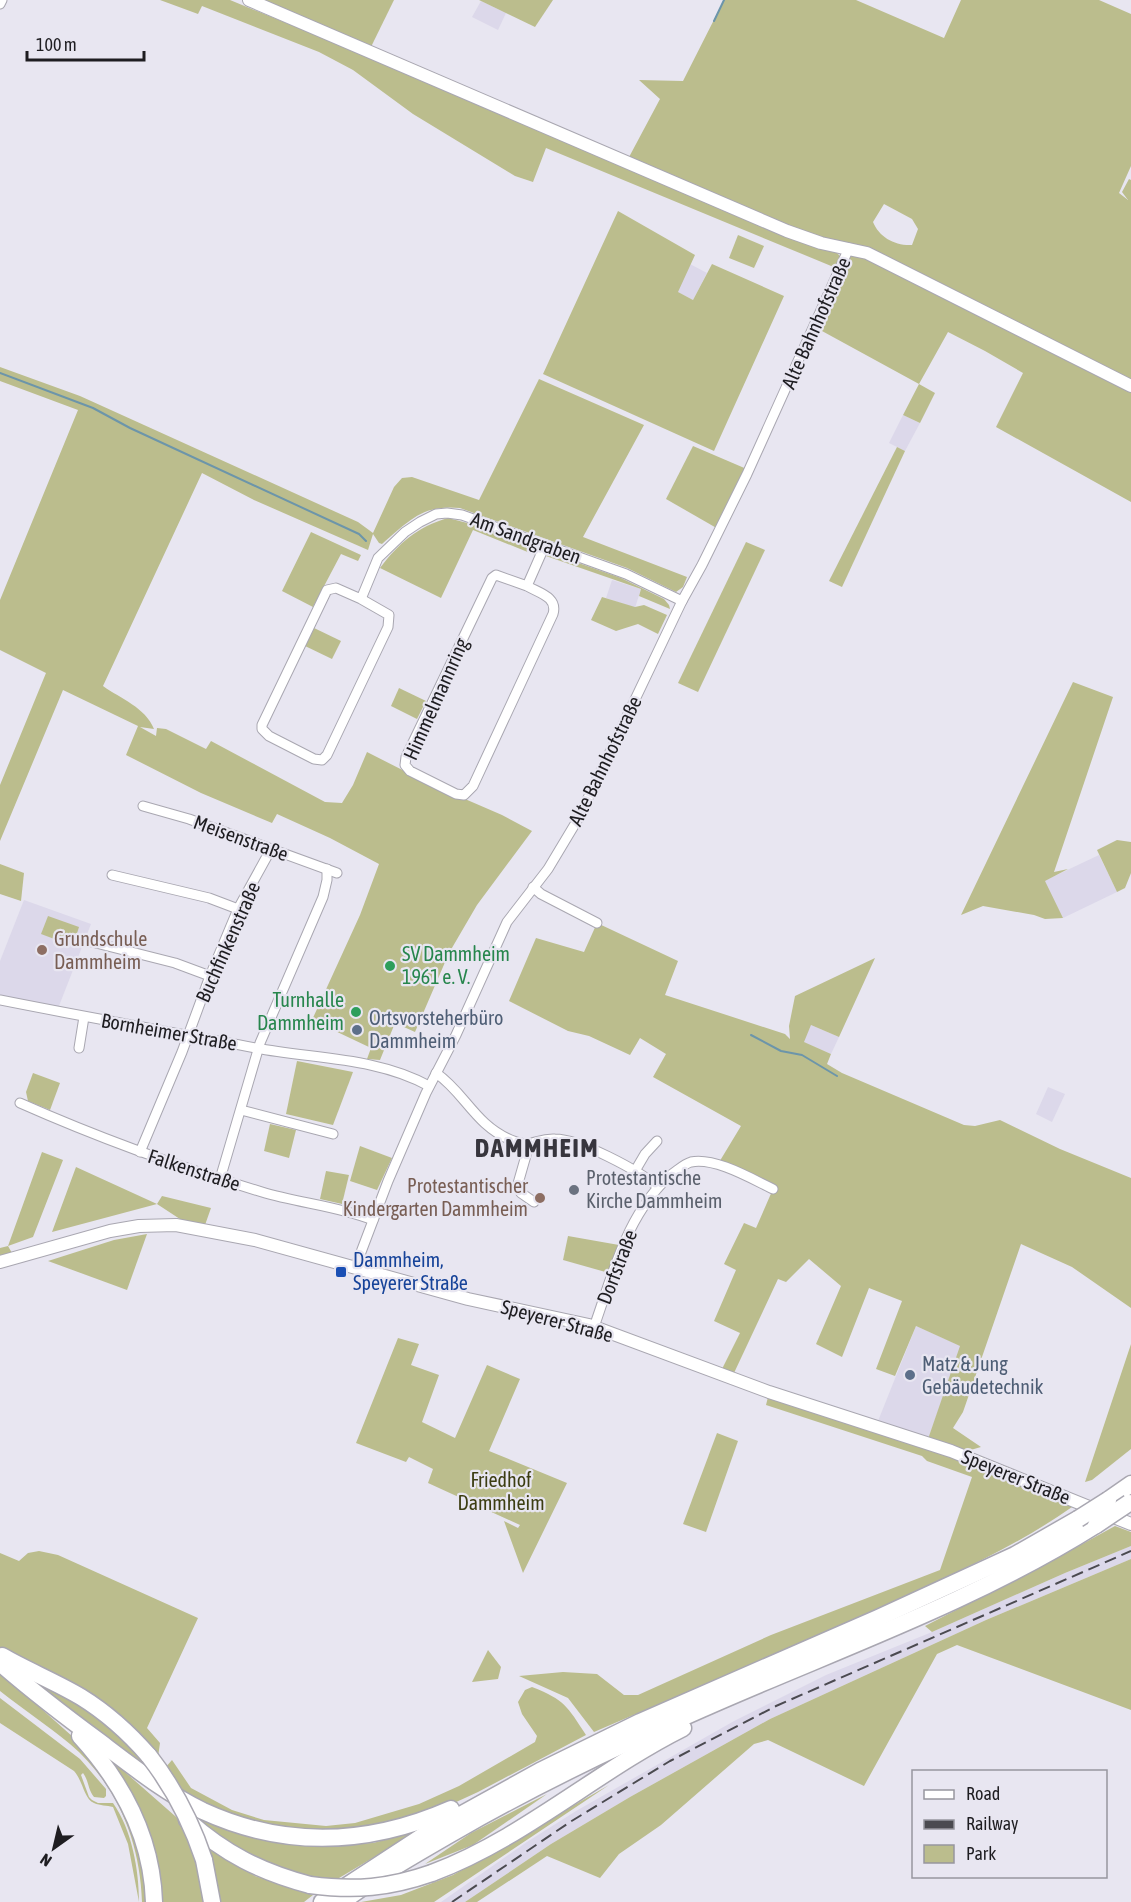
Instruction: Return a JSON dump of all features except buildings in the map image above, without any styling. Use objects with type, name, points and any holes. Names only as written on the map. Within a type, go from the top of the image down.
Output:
[{"type":"highway","points":[[322,1902],[426,1833],[540,1771],[640,1722],[878,1618],[1015,1555],[1078,1519],[1131,1484]]},
{"type":"highway","points":[[342,1902],[507,1802],[646,1734],[955,1602],[1026,1567],[1130,1502]]},
{"type":"highway","points":[[0,1654],[62,1686],[100,1710],[134,1739],[149,1756],[167,1779],[182,1805],[204,1860],[212,1902]]},
{"type":"highway","points":[[0,1663],[128,1764],[181,1799],[229,1822],[278,1834],[312,1838],[362,1836],[392,1830],[420,1822],[540,1771]]},
{"type":"highway","points":[[128,1764],[209,1839],[240,1859],[269,1873],[310,1885],[346,1889],[390,1886],[454,1865],[677,1731],[731,1704],[765,1682]]},
{"type":"highway","points":[[51,1705],[99,1757],[125,1796],[146,1848],[154,1902]]},
{"type":"street","points":[[249,0],[800,236],[867,253],[1131,386]]},
{"type":"street","name":"Alte Bahnhofstraße","points":[[355,1268],[429,1086],[507,922],[555,859],[578,819],[681,601],[702,565],[747,474],[849,248]]},
{"type":"street","name":"Am Sandgraben","points":[[361,599],[378,558],[412,526],[432,516],[447,513],[462,515],[626,574],[681,601]]},
{"type":"street","points":[[527,586],[545,545]]},
{"type":"street","name":"Himmelmannring","points":[[496,575],[501,576],[527,586],[551,599],[555,606],[553,614],[473,786],[464,795],[456,794],[410,771],[405,765],[406,757],[492,578],[496,575]]},
{"type":"street","points":[[336,588],[361,599],[389,615],[388,627],[327,755],[322,760],[314,759],[269,736],[262,729],[262,725],[327,590],[336,588]]},
{"type":"street","name":"Meisenstraße","points":[[143,806],[189,819],[338,873]]},
{"type":"street","name":"Buchfinkenstraße","points":[[140,1152],[238,909],[271,849]]},
{"type":"street","points":[[220,1179],[258,1049],[323,897],[327,869]]},
{"type":"street","points":[[112,875],[209,898],[238,909]]},
{"type":"street","points":[[533,887],[548,898],[597,923]]},
{"type":"street","points":[[84,940],[175,963],[210,976]]},
{"type":"street","name":"Bornheimer Straße","points":[[0,1000],[258,1049],[392,1071],[429,1086]]},
{"type":"street","name":"Bornheimer Straße","points":[[79,1048],[84,1017]]},
{"type":"street","points":[[436,1073],[488,1127],[509,1139],[529,1145],[554,1138],[568,1141],[608,1157],[635,1171],[657,1187]]},
{"type":"street","name":"Falkenstraße","points":[[20,1103],[140,1152],[220,1179],[275,1196],[373,1220]]},
{"type":"street","points":[[241,1110],[333,1134]]},
{"type":"street","points":[[635,1171],[657,1140]]},
{"type":"street","points":[[529,1145],[517,1187],[521,1193],[534,1202]]},
{"type":"street","name":"Dorfstraße","points":[[594,1327],[627,1237],[646,1203],[657,1187],[686,1164],[704,1162],[724,1167],[773,1189]]},
{"type":"street","name":"Speyerer Straße","points":[[0,1262],[110,1231],[139,1226],[190,1227],[255,1240],[468,1299],[594,1327],[750,1385],[951,1451],[1131,1524]]},
{"type":"shaded area","points":[[481,1],[506,13],[498,30],[472,17]]},
{"type":"shaded area","points":[[690,264],[707,273],[693,300],[677,292]]},
{"type":"shaded area","points":[[903,415],[920,423],[905,451],[889,443]]},
{"type":"shaded area","points":[[612,580],[641,589],[635,608],[606,598]]},
{"type":"shaded area","points":[[1099,855],[1117,892],[1063,918],[1044,881]]},
{"type":"shaded area","name":"Grundschule Dammheim","points":[[24,900],[91,924],[57,1011],[0,1000],[0,961]]},
{"type":"shaded area","points":[[811,1025],[839,1037],[831,1054],[803,1042]]},
{"type":"shaded area","points":[[1048,1087],[1065,1094],[1052,1122],[1036,1114]]},
{"type":"shaded area","points":[[916,1326],[961,1346],[928,1439],[876,1426]]},
{"type":"shaded area","points":[[1131,1546],[1131,1559],[986,1620],[770,1719],[551,1844],[465,1902],[441,1902],[576,1811],[734,1721],[826,1675]]},
{"type":"green space","points":[[160,0],[230,0],[628,163],[835,251],[841,257],[836,268],[546,148],[533,182],[515,176],[413,114],[353,70],[319,52],[202,6],[198,14]]},
{"type":"green space","points":[[249,0],[394,0],[369,51]]},
{"type":"green space","points":[[479,0],[553,0],[535,27]]},
{"type":"green space","points":[[724,0],[856,0],[944,38],[961,0],[1099,0],[1131,14],[1131,166],[1119,193],[1128,200],[1122,192],[1129,179],[1131,180],[1131,502],[996,427],[1023,373],[985,351],[948,332],[919,384],[822,331],[842,282],[837,279],[849,248],[821,243],[628,159],[660,99],[639,80],[683,81]],"holes":[[[884,204],[912,219],[918,229],[912,245],[888,240],[873,222]]]},
{"type":"green space","points":[[618,211],[695,255],[678,292],[693,300],[712,264],[784,296],[714,451],[543,374]]},
{"type":"green space","points":[[738,235],[764,246],[754,268],[729,258]]},
{"type":"green space","points":[[0,367],[80,396],[358,522],[373,533],[394,487],[402,478],[412,477],[479,500],[539,379],[644,425],[583,537],[687,577],[683,587],[676,592],[627,568],[460,508],[436,509],[417,516],[382,544],[373,534],[368,550],[254,500],[202,473],[103,686],[139,709],[154,729],[140,727],[156,736],[157,728],[166,729],[206,749],[211,741],[325,802],[342,803],[353,785],[367,752],[532,831],[477,905],[449,953],[415,1032],[395,1023],[380,1060],[367,1059],[371,1048],[312,1020],[360,915],[379,864],[277,814],[272,823],[201,793],[126,755],[138,726],[63,690],[0,841],[0,785],[46,673],[0,650],[0,600],[78,410],[0,381]]},
{"type":"green space","points":[[919,384],[935,393],[920,423],[903,415]]},
{"type":"green space","points":[[693,446],[749,470],[720,530],[666,499]]},
{"type":"green space","points":[[897,447],[905,451],[842,587],[829,581]]},
{"type":"green space","points":[[448,518],[475,525],[536,548],[535,555],[473,530],[441,598],[380,568],[394,551],[418,531]]},
{"type":"green space","points":[[311,532],[361,555],[358,561],[341,554],[313,607],[282,591]]},
{"type":"green space","points":[[746,542],[765,550],[698,692],[678,683]]},
{"type":"green space","points":[[553,554],[621,578],[664,599],[670,609],[639,596],[641,589],[546,556]]},
{"type":"green space","points":[[602,597],[635,607],[644,605],[667,615],[658,634],[638,624],[616,631],[591,620]]},
{"type":"green space","points":[[312,627],[341,641],[332,659],[303,645]]},
{"type":"green space","points":[[1073,682],[1113,697],[1054,872],[1068,869],[1045,881],[1063,918],[1045,919],[983,906],[961,915]]},
{"type":"green space","points":[[399,688],[426,701],[417,719],[391,706]]},
{"type":"green space","points":[[1117,840],[1131,842],[1131,873],[1125,888],[1117,892],[1097,850]]},
{"type":"green space","points":[[0,864],[24,873],[21,901],[0,894]]},
{"type":"green space","points":[[48,916],[79,927],[73,946],[41,934]]},
{"type":"green space","points":[[597,923],[678,961],[665,995],[785,1034],[790,1039],[789,1026],[795,996],[875,958],[839,1037],[811,1025],[804,1042],[831,1054],[827,1064],[842,1073],[964,1125],[975,1126],[1000,1120],[1060,1149],[1131,1178],[1131,1308],[1072,1267],[1021,1244],[963,1412],[953,1428],[981,1447],[967,1451],[928,1439],[960,1346],[916,1326],[895,1376],[876,1369],[902,1301],[869,1288],[842,1357],[816,1344],[841,1286],[809,1259],[786,1282],[778,1279],[734,1373],[722,1369],[740,1333],[714,1321],[736,1270],[724,1264],[744,1223],[756,1228],[773,1189],[718,1164],[741,1126],[653,1077],[666,1054],[640,1038],[630,1055],[589,1036],[568,1031],[509,1001],[536,938],[584,952]]},
{"type":"green space","points":[[297,1061],[353,1072],[333,1125],[286,1114]]},
{"type":"green space","points":[[33,1073],[60,1083],[50,1110],[28,1101],[26,1092]]},
{"type":"green space","points":[[270,1124],[296,1130],[289,1158],[264,1151]]},
{"type":"green space","points":[[360,1146],[392,1158],[377,1190],[350,1181]]},
{"type":"green space","points":[[42,1152],[63,1160],[33,1237],[8,1246]]},
{"type":"green space","points":[[76,1167],[157,1204],[52,1232]]},
{"type":"green space","points":[[326,1171],[349,1175],[342,1204],[320,1199]]},
{"type":"green space","points":[[162,1196],[211,1208],[205,1225],[186,1223],[157,1204]]},
{"type":"green space","points":[[147,1234],[127,1290],[48,1261],[114,1240]]},
{"type":"green space","points":[[568,1236],[619,1245],[609,1273],[563,1260]]},
{"type":"green space","points":[[8,1246],[12,1253],[0,1257],[0,1248]]},
{"type":"green space","name":"Friedhof Dammheim","points":[[398,1338],[419,1344],[411,1365],[439,1375],[422,1422],[455,1438],[487,1365],[520,1379],[489,1451],[567,1483],[523,1573],[504,1521],[518,1528],[520,1525],[428,1483],[433,1469],[409,1457],[406,1462],[356,1443]]},
{"type":"green space","points":[[1131,1344],[1131,1449],[1092,1480],[1085,1482]]},
{"type":"green space","points":[[768,1397],[972,1464],[1072,1507],[1025,1537],[950,1575],[594,1732],[568,1698],[519,1676],[563,1672],[597,1674],[624,1695],[638,1695],[771,1635],[940,1570],[972,1477],[927,1461],[922,1456],[766,1405]]},
{"type":"green space","points":[[717,1433],[738,1441],[706,1532],[683,1524]]},
{"type":"green space","points":[[1115,1526],[1131,1532],[1131,1546],[932,1632],[925,1626],[1046,1564]]},
{"type":"green space","points":[[39,1551],[58,1555],[198,1618],[147,1728],[160,1743],[158,1757],[0,1648],[0,1553],[19,1561],[28,1553]]},
{"type":"green space","points":[[1131,1559],[1131,1710],[957,1645],[937,1654],[864,1786],[768,1740],[754,1744],[661,1825],[619,1854],[600,1878],[547,1856],[477,1902],[465,1902],[551,1844],[770,1719],[986,1620]]},
{"type":"green space","points":[[488,1650],[501,1667],[498,1679],[472,1682]]},
{"type":"green space","points":[[0,1672],[82,1745],[132,1819],[149,1902],[142,1902],[137,1857],[123,1815],[113,1795],[87,1760],[70,1744],[0,1691]]},
{"type":"green space","points":[[27,1674],[72,1698],[130,1743],[155,1775],[68,1711]]},
{"type":"green space","points":[[532,1687],[559,1700],[586,1735],[478,1792],[428,1815],[323,1836],[256,1826],[184,1795],[165,1768],[172,1760],[191,1788],[232,1810],[264,1820],[326,1826],[355,1823],[419,1804],[459,1786],[535,1742],[537,1736],[522,1714],[518,1702],[525,1690]]},
{"type":"green space","points":[[0,1698],[80,1759],[106,1789],[104,1798],[94,1797],[85,1776],[83,1773],[81,1775],[92,1800],[98,1803],[113,1803],[120,1814],[130,1838],[136,1864],[139,1902],[128,1844],[113,1807],[99,1805],[91,1801],[74,1771],[0,1723]]},
{"type":"green space","points":[[101,1751],[183,1823],[195,1854],[206,1902],[157,1902]]},
{"type":"green space","points":[[609,1785],[434,1902],[361,1902],[401,1895],[453,1875]]},
{"type":"green space","points":[[547,1794],[473,1845],[425,1864],[471,1833]]},
{"type":"green space","points":[[191,1812],[316,1845],[373,1843],[413,1832],[413,1834],[334,1881],[268,1867],[200,1827]]},
{"type":"green space","points":[[204,1844],[255,1876],[313,1895],[304,1902],[218,1902]]},
{"type":"waterway","points":[[714,21],[724,0]]},
{"type":"waterway","points":[[0,373],[93,408],[130,428],[359,534],[366,541]]},
{"type":"waterway","points":[[751,1035],[781,1051],[802,1055],[837,1076]]},
{"type":"railway","points":[[452,1902],[570,1822],[670,1761],[776,1706],[1131,1551]]},
{"type":"place","name":"Grundschule Dammheim","points":[[42,950]]},
{"type":"place","name":"SV Dammheim 1961 e. V.","points":[[390,966]]},
{"type":"place","name":"Turnhalle Dammheim","points":[[356,1012]]},
{"type":"place","name":"Ortsvorsteherbüro Dammheim","points":[[357,1030]]},
{"type":"place","name":"Protestantische Kirche Dammheim","points":[[574,1190]]},
{"type":"place","name":"Protestantischer Kindergarten Dammheim","points":[[540,1198]]},
{"type":"place","name":"Dammheim, Speyerer Straße","points":[[341,1272]]},
{"type":"place","name":"Matz & Jung Gebäudetechnik","points":[[910,1375]]},
{"type":"district","name":"DAMMHEIM","points":[[537,1148]]}]
